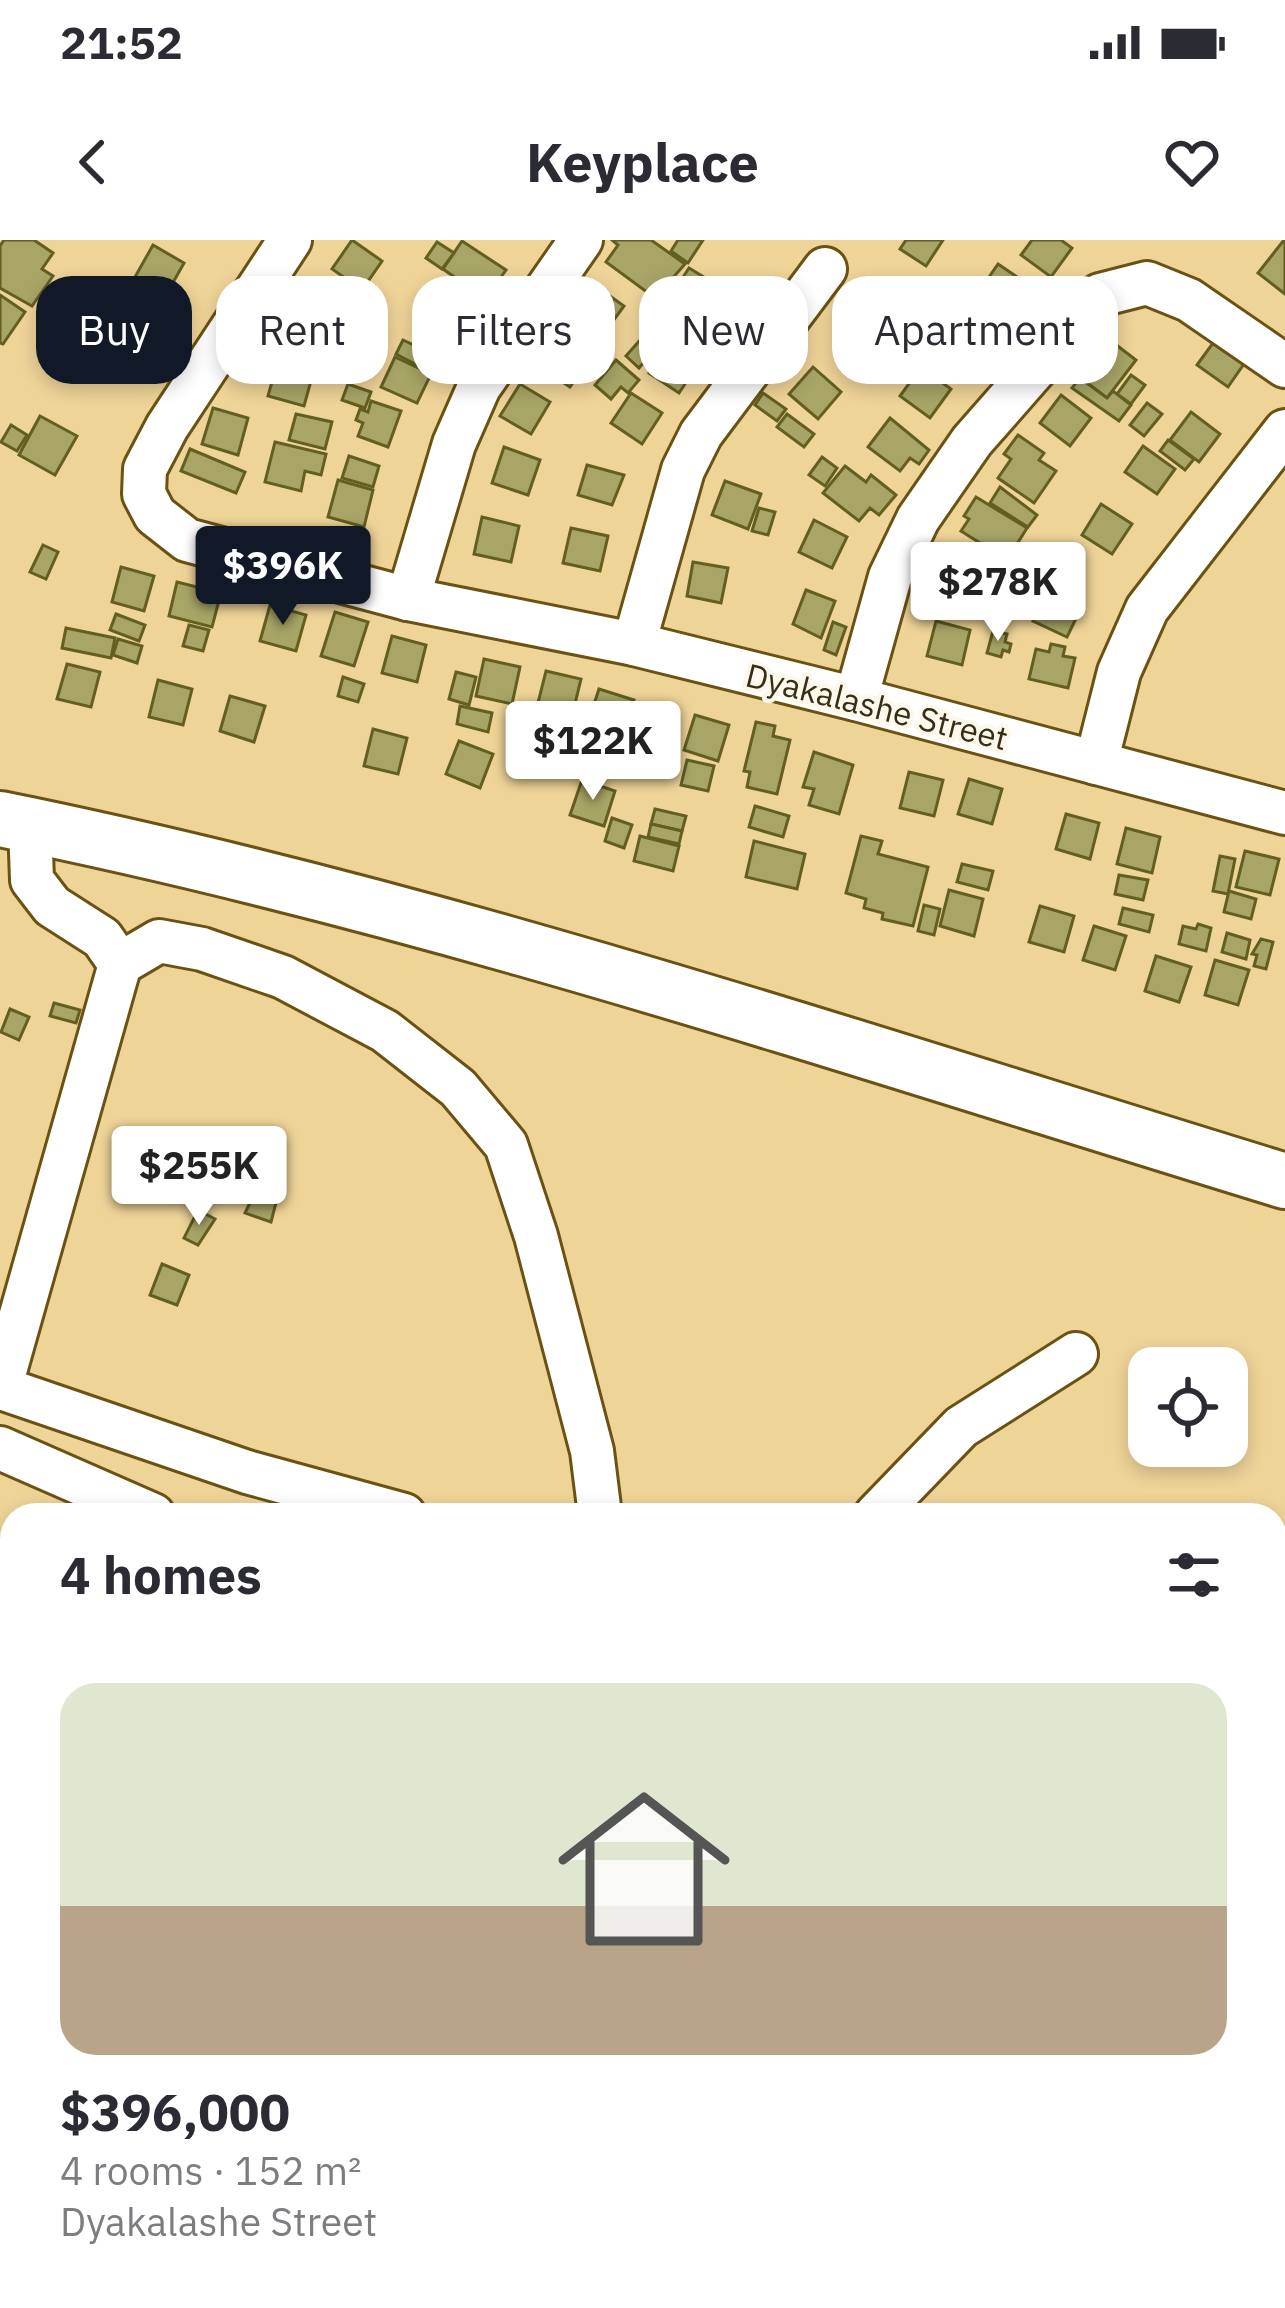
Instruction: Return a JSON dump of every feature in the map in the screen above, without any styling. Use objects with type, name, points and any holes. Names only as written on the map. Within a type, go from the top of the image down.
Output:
[{"type":"main road","points":[[15,822],[172,856],[601,972],[1285,1181]]},
{"type":"street","name":"Dyakalashe Street","points":[[290,240],[160,438],[145,469],[144,494],[155,515],[187,540],[408,599],[634,644],[856,699],[1285,813]]},
{"type":"street","points":[[408,599],[454,444],[479,387],[581,240]]},
{"type":"street","points":[[634,644],[683,470],[701,434],[825,269]]},
{"type":"street","points":[[856,699],[890,578],[918,519],[972,441],[1100,295],[1148,283],[1189,300],[1285,366]]},
{"type":"street","points":[[1096,763],[1119,672],[1148,609],[1285,431]]},
{"type":"street","points":[[15,822],[32,880],[52,906],[102,938],[120,964]]},
{"type":"street","points":[[360,1503],[247,1472],[0,1388],[120,964],[159,941],[202,949],[283,977],[386,1031],[458,1088],[506,1145],[536,1236],[592,1451],[598,1503]]},
{"type":"street","points":[[888,1503],[961,1427],[1076,1354]]},
{"type":"street","points":[[0,1448],[86,1502]]},
{"type":"building","points":[[4,240],[34,240],[53,253],[42,269],[53,276],[36,276],[32,306],[0,288]]},
{"type":"building","points":[[352,240],[382,261],[372,276],[342,276],[332,269]]},
{"type":"building","points":[[612,240],[651,240],[685,264],[674,276],[639,276],[639,286],[606,262],[618,245]]},
{"type":"building","points":[[678,240],[703,240],[688,263],[671,251]]},
{"type":"building","points":[[906,240],[943,240],[926,266],[900,249]]},
{"type":"building","points":[[1032,240],[1061,240],[1072,248],[1052,276],[1021,255]]},
{"type":"building","points":[[1285,240],[1285,294],[1258,273]]},
{"type":"building","points":[[462,241],[506,270],[502,276],[453,276],[443,269]]},
{"type":"building","points":[[437,242],[454,253],[442,269],[426,258]]},
{"type":"building","points":[[153,245],[184,263],[177,276],[136,276]]},
{"type":"building","points":[[998,264],[1016,276],[990,276]]},
{"type":"building","points":[[0,295],[25,312],[3,344],[0,343]]},
{"type":"building","points":[[1218,336],[1248,358],[1228,387],[1197,365]]},
{"type":"building","points":[[403,340],[412,344],[412,362],[396,354]]},
{"type":"building","points":[[639,341],[639,368],[626,356]]},
{"type":"building","points":[[1118,346],[1136,360],[1118,384]]},
{"type":"building","points":[[395,357],[412,365],[412,384],[426,384],[417,403],[381,387],[388,384]]},
{"type":"building","points":[[615,361],[639,380],[628,393],[621,387],[611,399],[595,385],[615,384]]},
{"type":"building","points":[[813,367],[841,392],[818,419],[789,394],[798,384],[808,384]]},
{"type":"building","points":[[1131,375],[1145,385],[1131,404],[1117,394]]},
{"type":"building","points":[[271,384],[310,384],[304,406],[268,396]]},
{"type":"building","points":[[348,384],[371,392],[365,408],[342,400]]},
{"type":"building","points":[[520,384],[550,402],[531,434],[500,416]]},
{"type":"building","points":[[909,384],[944,384],[951,389],[930,418],[900,396]]},
{"type":"building","points":[[1088,384],[1107,398],[1113,391],[1131,405],[1119,421],[1072,388]]},
{"type":"building","points":[[1089,384],[1118,384],[1107,398]]},
{"type":"building","points":[[631,393],[662,413],[642,444],[611,423]]},
{"type":"building","points":[[763,393],[786,409],[777,421],[755,405]]},
{"type":"building","points":[[1061,395],[1091,418],[1070,446],[1040,423]]},
{"type":"building","points":[[371,401],[401,411],[388,447],[358,436],[363,423],[356,420],[360,409],[368,412]]},
{"type":"building","points":[[1147,403],[1162,414],[1144,436],[1130,425]]},
{"type":"building","points":[[213,408],[248,418],[238,455],[202,444]]},
{"type":"building","points":[[1191,412],[1220,434],[1199,462],[1170,440]]},
{"type":"building","points":[[296,414],[332,422],[325,449],[289,440]]},
{"type":"building","points":[[787,414],[814,434],[804,447],[777,427]]},
{"type":"building","points":[[40,416],[77,436],[55,475],[19,455]]},
{"type":"building","points":[[890,418],[929,450],[919,464],[910,458],[900,471],[868,447]]},
{"type":"building","points":[[11,425],[27,435],[17,451],[1,442]]},
{"type":"building","points":[[1018,435],[1044,453],[1039,460],[1056,471],[1034,503],[998,478],[1011,459],[1004,454]]},
{"type":"building","points":[[1168,440],[1194,459],[1185,470],[1160,451]]},
{"type":"building","points":[[275,442],[326,454],[321,475],[305,471],[301,491],[265,482]]},
{"type":"building","points":[[1143,446],[1175,469],[1157,494],[1125,472]]},
{"type":"building","points":[[504,447],[540,460],[528,495],[492,483]]},
{"type":"building","points":[[190,449],[245,472],[236,493],[181,471]]},
{"type":"building","points":[[349,456],[379,466],[373,487],[342,478]]},
{"type":"building","points":[[822,457],[837,468],[825,486],[809,475]]},
{"type":"building","points":[[587,465],[624,475],[612,505],[578,495]]},
{"type":"building","points":[[845,466],[866,482],[871,475],[896,495],[879,515],[870,508],[859,521],[823,493]]},
{"type":"building","points":[[338,480],[373,490],[364,527],[328,517]]},
{"type":"building","points":[[725,481],[761,494],[748,529],[712,515]]},
{"type":"building","points":[[1000,487],[1037,515],[1028,527],[990,503]]},
{"type":"building","points":[[976,497],[1027,528],[1007,560],[961,531]]},
{"type":"building","points":[[1101,504],[1132,524],[1112,554],[1082,535]]},
{"type":"building","points":[[759,508],[775,512],[768,535],[752,531]]},
{"type":"building","points":[[482,517],[519,526],[511,562],[474,554]]},
{"type":"building","points":[[814,520],[847,537],[832,568],[799,552]]},
{"type":"building","points":[[571,528],[608,536],[600,571],[563,563]]},
{"type":"building","points":[[43,545],[58,552],[46,579],[30,572]]},
{"type":"building","points":[[693,562],[728,568],[721,603],[687,596]]},
{"type":"building","points":[[948,563],[984,575],[972,609],[937,597]]},
{"type":"building","points":[[121,567],[154,576],[144,611],[112,602]]},
{"type":"building","points":[[177,582],[221,593],[212,627],[169,616]]},
{"type":"building","points":[[1049,588],[1083,604],[1067,637],[1033,621]]},
{"type":"building","points":[[806,590],[835,601],[821,638],[793,624]]},
{"type":"building","points":[[270,605],[306,615],[296,651],[260,641]]},
{"type":"building","points":[[335,612],[368,622],[354,666],[321,656]]},
{"type":"building","points":[[116,614],[145,625],[139,641],[110,630]]},
{"type":"building","points":[[936,621],[970,630],[962,665],[927,656]]},
{"type":"building","points":[[833,622],[846,627],[836,655],[824,650]]},
{"type":"building","points":[[189,625],[209,630],[203,651],[183,646]]},
{"type":"building","points":[[66,628],[115,638],[111,658],[62,648]]},
{"type":"building","points":[[993,631],[1007,634],[1005,642],[1011,644],[1001,657],[987,653]]},
{"type":"building","points":[[392,636],[426,645],[417,682],[382,673]]},
{"type":"building","points":[[118,639],[142,646],[137,663],[113,655]]},
{"type":"building","points":[[1051,644],[1065,647],[1063,656],[1075,658],[1068,688],[1029,679],[1036,649],[1049,652]]},
{"type":"building","points":[[484,659],[520,667],[512,704],[476,696]]},
{"type":"building","points":[[67,664],[100,672],[91,707],[57,699]]},
{"type":"building","points":[[546,671],[581,679],[572,716],[537,707]]},
{"type":"building","points":[[456,672],[476,677],[469,705],[449,699]]},
{"type":"building","points":[[343,677],[364,684],[358,702],[338,696]]},
{"type":"building","points":[[158,680],[192,689],[183,725],[149,717]]},
{"type":"building","points":[[599,689],[634,700],[622,737],[587,726]]},
{"type":"building","points":[[230,696],[265,706],[254,742],[220,731]]},
{"type":"building","points":[[460,706],[492,713],[488,732],[457,724]]},
{"type":"building","points":[[695,715],[729,725],[718,761],[684,750]]},
{"type":"building","points":[[756,722],[775,726],[773,736],[790,740],[777,794],[747,787],[750,772],[744,771]]},
{"type":"building","points":[[373,729],[407,738],[398,774],[364,766]]},
{"type":"building","points":[[459,741],[493,754],[480,788],[446,774]]},
{"type":"building","points":[[595,744],[629,752],[626,768],[591,760]]},
{"type":"building","points":[[814,752],[853,765],[839,814],[809,805],[814,789],[803,787]]},
{"type":"building","points":[[687,760],[714,766],[708,791],[681,785]]},
{"type":"building","points":[[909,772],[943,780],[934,816],[900,808]]},
{"type":"building","points":[[969,779],[1002,789],[992,824],[958,814]]},
{"type":"building","points":[[582,780],[615,791],[604,826],[570,815]]},
{"type":"building","points":[[755,806],[789,816],[783,837],[749,827]]},
{"type":"building","points":[[655,809],[686,816],[682,831],[651,824]]},
{"type":"building","points":[[1066,814],[1099,823],[1090,859],[1056,849]]},
{"type":"building","points":[[612,818],[632,825],[624,848],[605,841]]},
{"type":"building","points":[[651,824],[682,831],[679,844],[648,837]]},
{"type":"building","points":[[1126,828],[1160,837],[1152,873],[1117,864]]},
{"type":"building","points":[[640,836],[679,846],[673,871],[634,861]]},
{"type":"building","points":[[861,836],[882,841],[878,854],[928,867],[913,926],[882,919],[883,913],[864,908],[866,899],[846,893]]},
{"type":"building","points":[[754,841],[805,854],[797,889],[746,877]]},
{"type":"building","points":[[1245,851],[1279,859],[1270,895],[1236,887]]},
{"type":"building","points":[[1220,856],[1235,859],[1228,894],[1213,891]]},
{"type":"building","points":[[962,864],[993,871],[988,890],[957,882]]},
{"type":"building","points":[[1119,875],[1148,880],[1143,900],[1115,894]]},
{"type":"building","points":[[949,890],[983,899],[974,936],[940,926]]},
{"type":"building","points":[[1229,891],[1256,899],[1251,919],[1224,912]]},
{"type":"building","points":[[924,905],[940,909],[934,935],[918,931]]},
{"type":"building","points":[[1040,906],[1074,916],[1064,952],[1029,942]]},
{"type":"building","points":[[1123,908],[1153,915],[1149,932],[1119,924]]},
{"type":"building","points":[[1198,924],[1211,928],[1206,951],[1179,944],[1183,926],[1196,929]]},
{"type":"building","points":[[1094,926],[1126,936],[1115,970],[1083,960]]},
{"type":"building","points":[[1227,933],[1250,940],[1246,959],[1222,952]]},
{"type":"building","points":[[1261,939],[1273,942],[1266,969],[1254,966],[1257,955],[1252,954]]},
{"type":"building","points":[[1156,956],[1191,967],[1179,1002],[1145,991]]},
{"type":"building","points":[[1215,960],[1249,970],[1238,1005],[1205,995]]},
{"type":"building","points":[[54,1003],[80,1010],[76,1023],[50,1016]]},
{"type":"building","points":[[10,1009],[29,1017],[19,1040],[1,1032]]},
{"type":"building","points":[[155,1160],[196,1181],[190,1193],[149,1171]]},
{"type":"building","points":[[234,1163],[262,1176],[251,1199],[223,1186]]},
{"type":"building","points":[[267,1168],[283,1175],[271,1222],[245,1213]]},
{"type":"building","points":[[198,1210],[215,1219],[198,1245],[184,1238]]},
{"type":"building","points":[[162,1264],[189,1275],[177,1305],[150,1295]]}]
